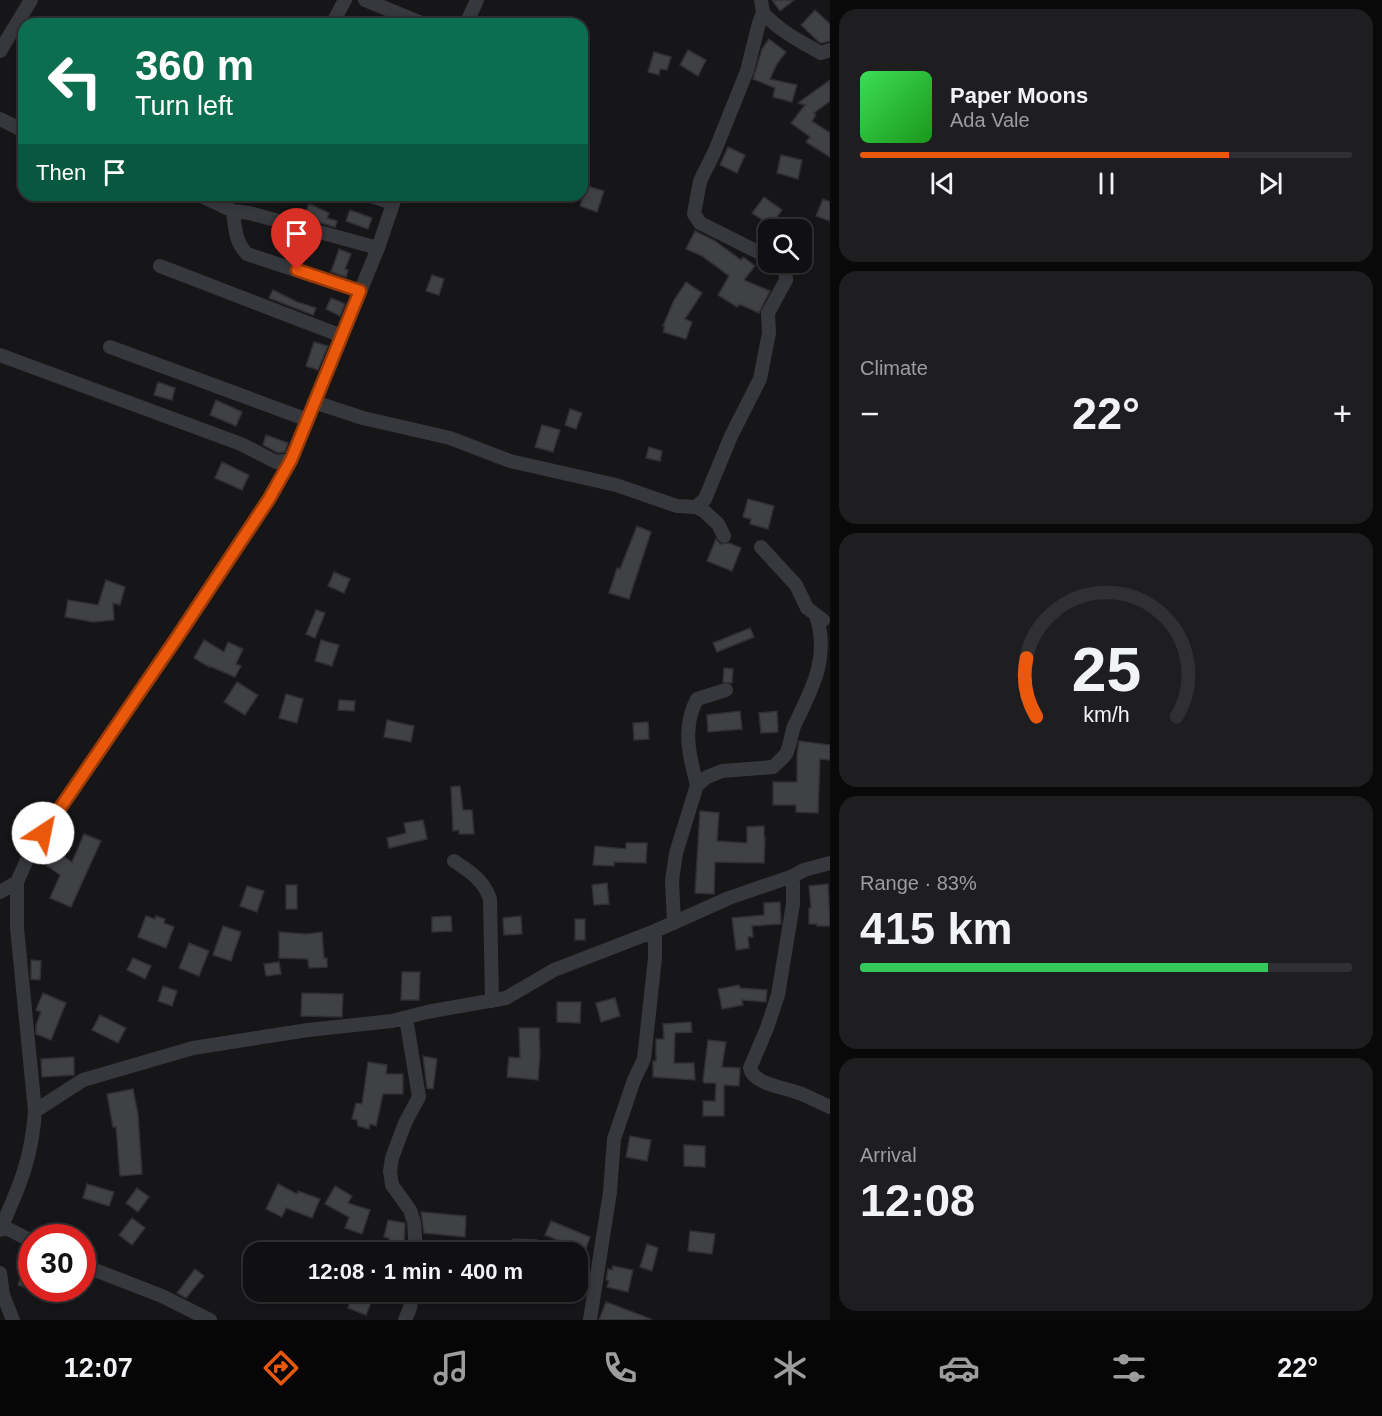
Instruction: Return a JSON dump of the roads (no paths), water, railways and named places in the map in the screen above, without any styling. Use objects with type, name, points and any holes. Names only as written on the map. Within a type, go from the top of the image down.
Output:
[{"type":"street","points":[[20,18],[31,0]]},
{"type":"street","points":[[335,18],[345,0]]},
{"type":"street","points":[[365,0],[409,18]]},
{"type":"street","points":[[469,18],[477,0]]},
{"type":"street","points":[[762,6],[775,26],[798,41],[820,52],[830,50]]},
{"type":"street","points":[[758,252],[700,223],[694,214],[700,181],[714,153],[747,71],[762,6]]},
{"type":"street","points":[[0,51],[18,21]]},
{"type":"street","points":[[0,119],[18,128]]},
{"type":"street","points":[[212,201],[233,211],[378,248]]},
{"type":"street","points":[[18,1235],[1,1228],[22,1182],[34,1135],[35,1112],[17,928],[17,882],[30,853],[188,622],[281,479],[308,420],[378,248],[393,201]]},
{"type":"street","points":[[233,211],[237,240],[240,248],[247,254],[360,291]]},
{"type":"street","points":[[160,266],[342,336]]},
{"type":"street","points":[[696,507],[705,499],[731,436],[760,379],[769,333],[768,313],[786,280],[785,273]]},
{"type":"street","points":[[110,347],[308,420]]},
{"type":"street","points":[[0,355],[241,444],[276,462],[291,460]]},
{"type":"street","points":[[314,402],[363,418],[450,438],[510,461],[616,485],[677,506],[696,507],[704,511],[717,524],[724,536]]},
{"type":"street","points":[[276,462],[281,479]]},
{"type":"street","points":[[761,547],[796,585],[807,608],[830,624]]},
{"type":"street","points":[[697,785],[707,777],[722,771],[773,767],[786,754],[794,728],[810,699],[820,671],[824,640],[816,615]]},
{"type":"street","points":[[674,923],[672,881],[676,853],[697,785],[688,753],[687,729],[691,711],[697,699],[726,690]]},
{"type":"street","points":[[454,861],[474,875],[486,888],[490,899],[492,1001]]},
{"type":"street","points":[[35,1112],[83,1080],[193,1048],[406,1018],[427,1011],[506,998],[554,970],[655,932],[729,898],[804,870],[830,863]]},
{"type":"street","points":[[793,876],[793,904],[778,995],[750,1068],[751,1073],[760,1081],[802,1094],[830,1107]]},
{"type":"street","points":[[0,892],[17,882]]},
{"type":"street","points":[[590,1320],[610,1192],[614,1139],[634,1080],[644,1059],[655,958],[655,932]]},
{"type":"street","points":[[406,1018],[418,1097],[405,1123],[392,1158],[390,1172],[392,1185],[410,1210],[414,1222],[415,1242]]},
{"type":"street","points":[[96,1270],[162,1296],[210,1320]]},
{"type":"street","points":[[0,1273],[1,1295],[13,1320]]},
{"type":"street","points":[[405,1320],[411,1302]]}]
